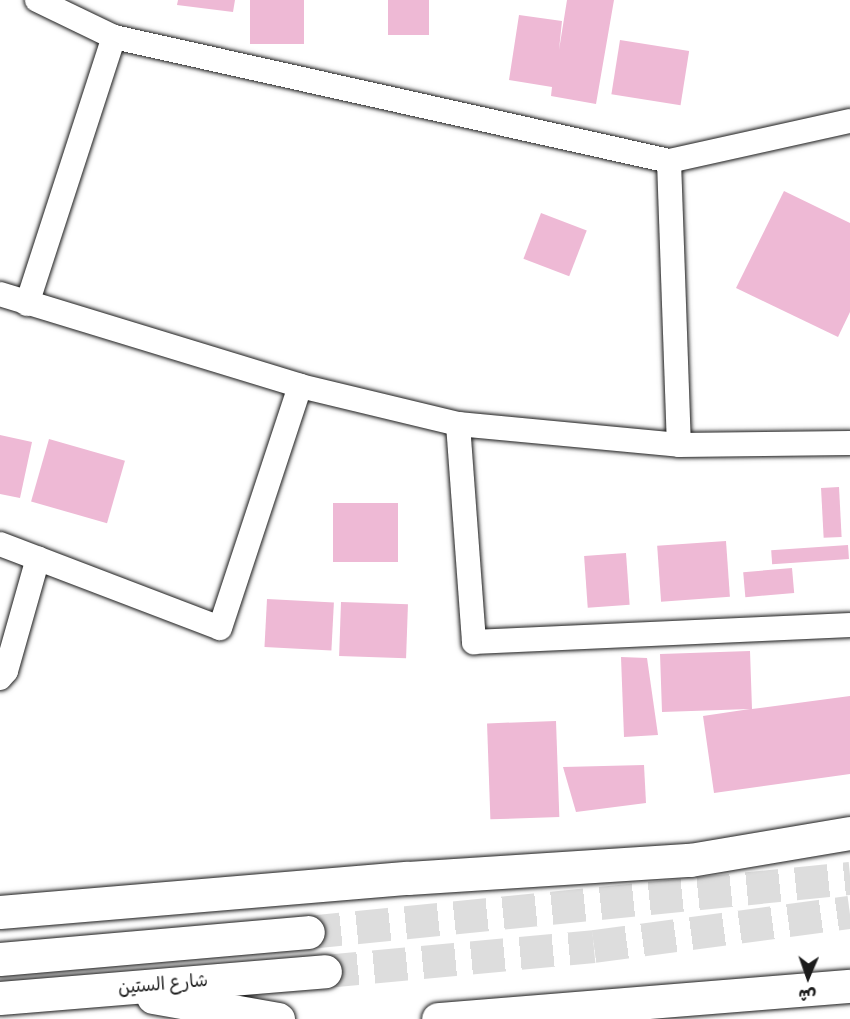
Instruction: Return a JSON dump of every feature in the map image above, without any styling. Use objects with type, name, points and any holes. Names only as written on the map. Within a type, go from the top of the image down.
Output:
[{"type":"highway","points":[[0,912],[408,878],[690,860],[850,832]]},
{"type":"highway","points":[[0,959],[308,932]]},
{"type":"highway","name":"شارع الستين","points":[[0,998],[326,971]]},
{"type":"highway","points":[[450,1018],[850,986]]},
{"type":"highway","points":[[110,989],[278,1019]]},
{"type":"street","points":[[38,0],[114,37],[669,161],[850,121]]},
{"type":"street","points":[[27,304],[114,37]]},
{"type":"street","points":[[669,161],[679,445]]},
{"type":"street","points":[[0,294],[300,386],[458,424],[679,445],[850,443]]},
{"type":"street","points":[[0,544],[220,628],[300,386]]},
{"type":"street","points":[[458,424],[474,642],[850,625]]},
{"type":"street","points":[[0,678],[6,671],[38,558]]},
{"type":"building","points":[[178,0],[235,0],[233,12],[177,5]]},
{"type":"building","points":[[250,0],[304,0],[304,44],[250,44]]},
{"type":"building","points":[[388,0],[429,0],[429,35],[388,35]]},
{"type":"building","points":[[567,0],[614,0],[596,104],[551,96],[552,87],[509,80],[519,15],[562,21],[559,50]]},
{"type":"building","points":[[620,40],[689,51],[681,105],[611,94]]},
{"type":"building","points":[[784,191],[850,223],[850,312],[838,337],[736,288]]},
{"type":"building","points":[[541,213],[587,231],[569,276],[523,259]]},
{"type":"building","points":[[0,435],[32,442],[20,498],[0,494]]},
{"type":"building","points":[[49,439],[125,461],[107,523],[31,501]]},
{"type":"building","points":[[839,487],[842,537],[824,538],[821,488]]},
{"type":"building","points":[[333,503],[398,503],[398,562],[333,562]]},
{"type":"building","points":[[726,541],[730,597],[661,602],[657,546]]},
{"type":"building","points":[[848,545],[849,559],[772,564],[771,550]]},
{"type":"building","points":[[626,553],[630,605],[588,608],[584,556]]},
{"type":"building","points":[[792,568],[794,593],[745,597],[743,572]]},
{"type":"building","points":[[267,599],[334,603],[331,650],[264,647]]},
{"type":"building","points":[[341,602],[408,604],[406,658],[339,656]]},
{"type":"building","points":[[750,651],[752,709],[850,696],[850,774],[714,793],[703,716],[750,709],[662,712],[660,654]]},
{"type":"building","points":[[621,657],[647,658],[658,735],[624,737]]},
{"type":"building","points":[[556,721],[559,817],[490,819],[487,723]]},
{"type":"building","points":[[644,765],[646,803],[576,812],[563,767]]},
{"type":"tunnel","points":[[308,932],[850,878]]},
{"type":"tunnel","points":[[325,971],[594,946],[850,912]]}]
